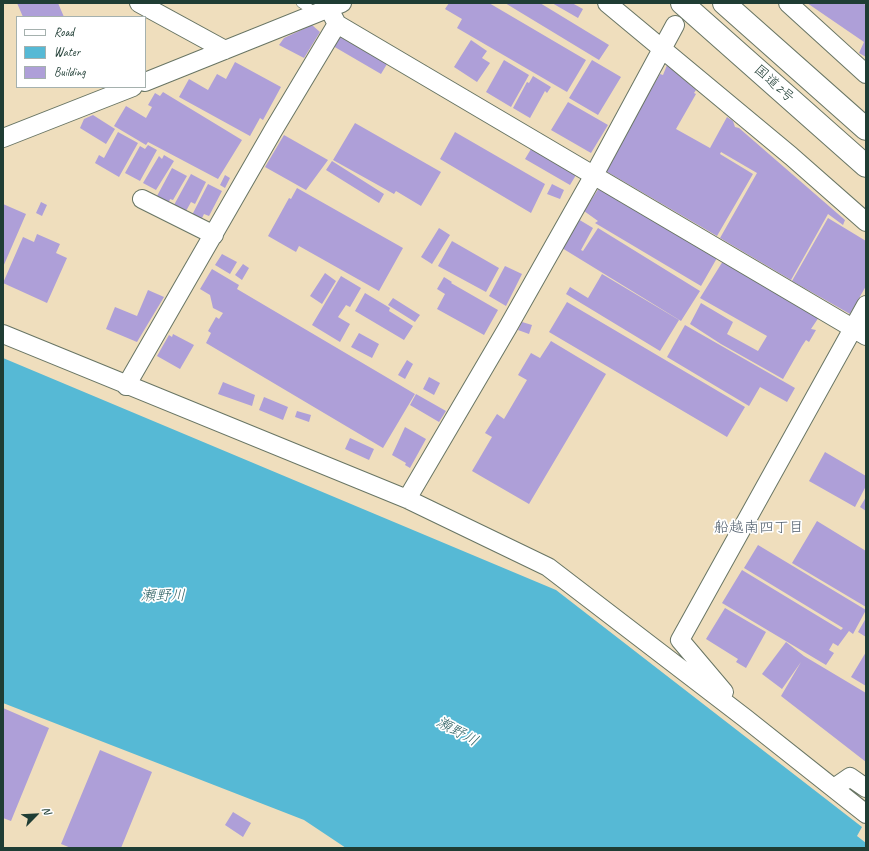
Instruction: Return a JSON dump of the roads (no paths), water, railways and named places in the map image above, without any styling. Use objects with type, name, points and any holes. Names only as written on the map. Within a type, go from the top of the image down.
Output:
[{"type":"highway","name":"国道2号","points":[[682,3],[866,166]]},
{"type":"highway","name":"国道2号","points":[[724,3],[866,129]]},
{"type":"street","points":[[139,3],[225,50]]},
{"type":"street","points":[[607,3],[791,156],[866,222]]},
{"type":"street","points":[[788,3],[866,74]]},
{"type":"street","points":[[146,82],[225,50],[331,12]]},
{"type":"street","points":[[331,12],[594,175],[859,333]]},
{"type":"street","points":[[126,386],[274,129],[331,12]]},
{"type":"street","points":[[407,499],[508,327],[594,175],[661,48],[675,25]]},
{"type":"street","points":[[3,138],[129,88]]},
{"type":"street","points":[[142,199],[214,235]]},
{"type":"street","points":[[745,718],[680,640],[859,333],[866,305]]},
{"type":"street","points":[[3,334],[126,386],[407,499],[548,567],[745,718],[866,814]]},
{"type":"street","points":[[834,788],[850,777],[866,788]]},
{"type":"lane","points":[[301,3],[331,12]]},
{"type":"water","name":"瀬野川","points":[[3,358],[556,590],[862,827],[857,836],[866,843],[866,848],[346,848],[304,820],[3,703]]},
{"type":"district","name":"船越南四丁目","points":[[759,528]]}]
